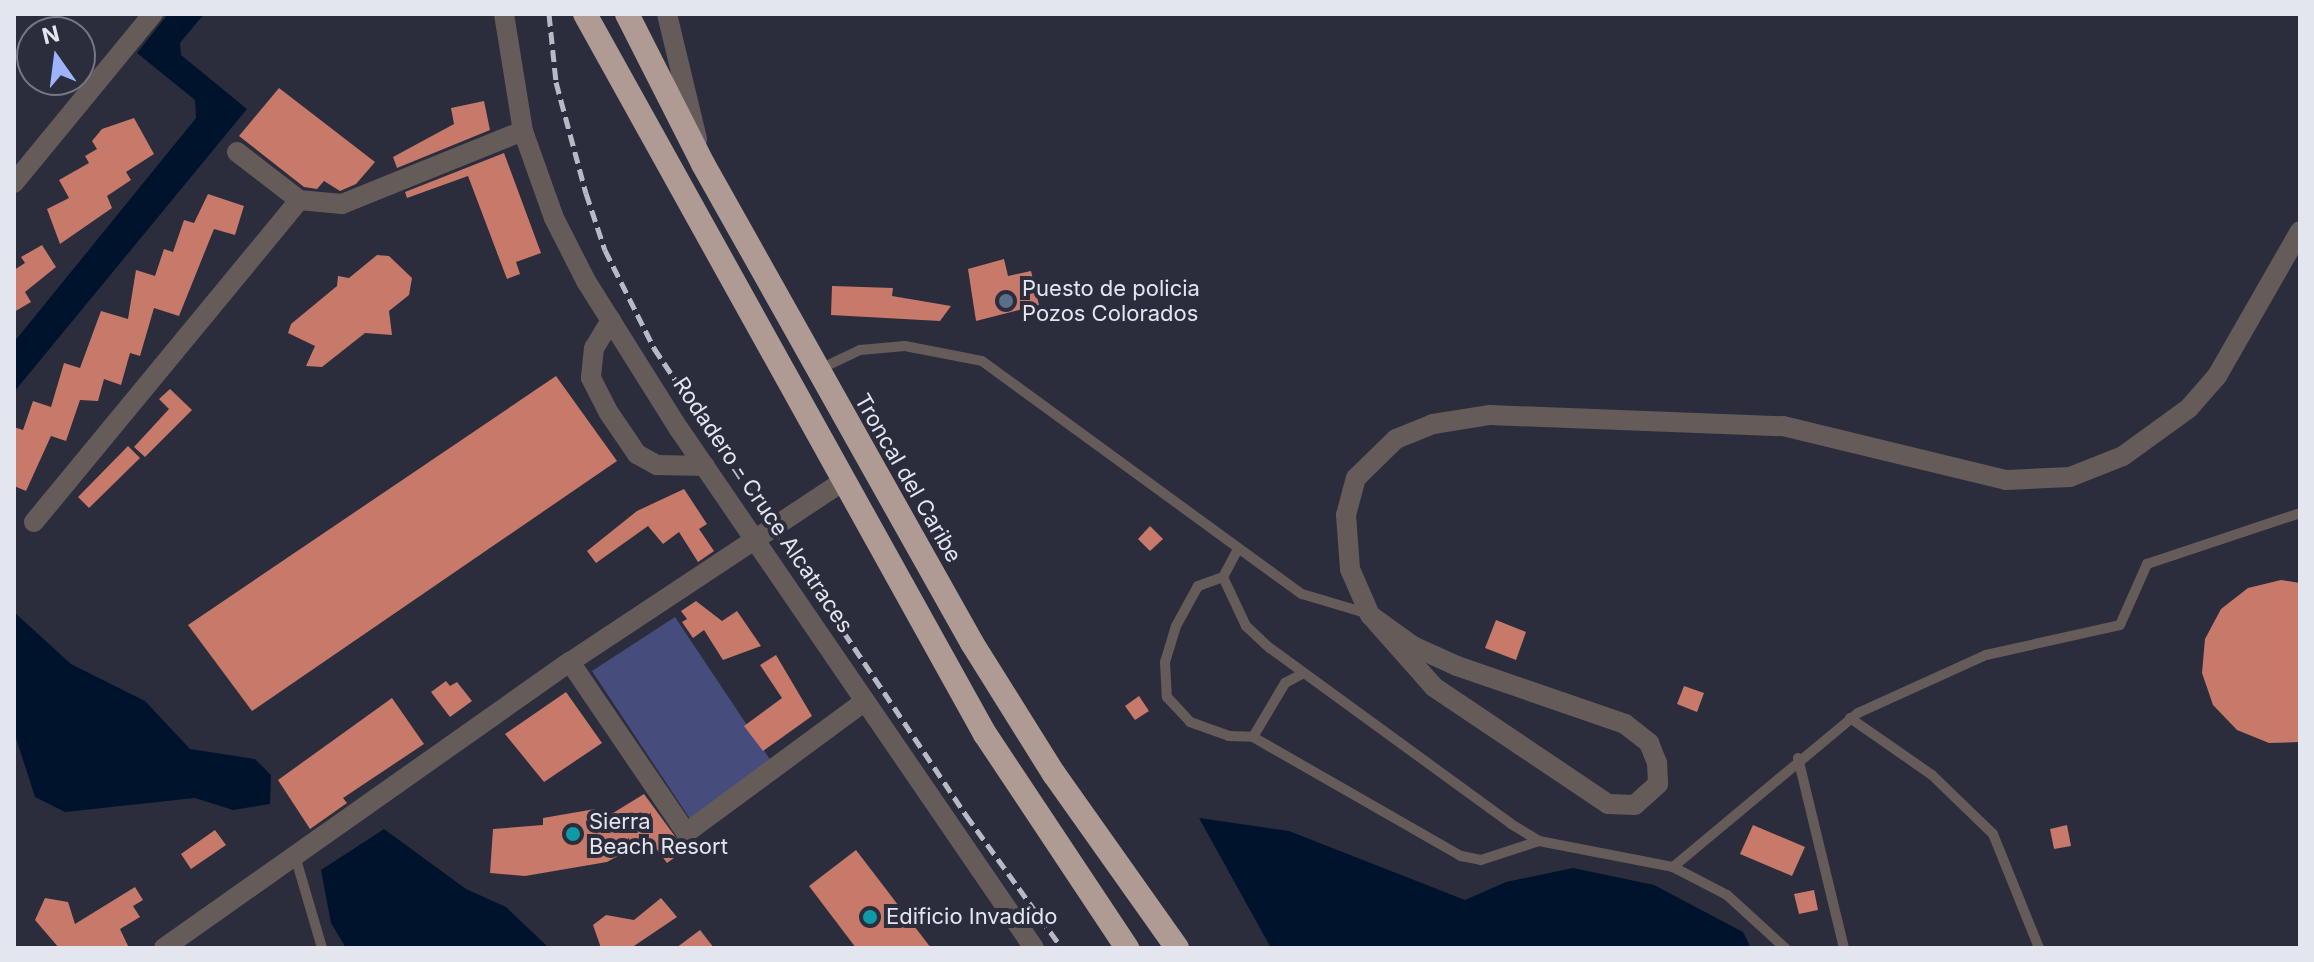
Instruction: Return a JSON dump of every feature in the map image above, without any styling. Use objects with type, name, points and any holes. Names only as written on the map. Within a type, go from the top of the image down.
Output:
[{"type":"highway","points":[[585,14],[617,81],[985,734],[1127,948]]},
{"type":"highway","name":"Troncal del Caribe","points":[[627,14],[703,164],[817,371],[1054,774],[1177,948]]},
{"type":"street","points":[[14,183],[153,14]]},
{"type":"street","name":"Rodadero - Cruce Alcatraces","points":[[504,14],[523,131],[554,218],[611,320],[705,466],[1034,948]]},
{"type":"street","points":[[667,14],[703,164]]},
{"type":"street","points":[[237,152],[299,200],[342,204],[523,131]]},
{"type":"street","points":[[34,522],[299,200]]},
{"type":"street","points":[[1370,615],[1413,646],[1457,666],[1625,724],[1649,743],[1658,784],[1635,805],[1608,804],[1434,687],[1370,615],[1350,569],[1346,515],[1356,478],[1396,439],[1421,429],[1490,415],[1783,426],[2006,480],[2070,477],[2123,456],[2189,408],[2217,376],[2300,231]]},
{"type":"street","points":[[611,320],[594,348],[591,378],[609,413],[637,454],[657,465],[705,466]]},
{"type":"street","points":[[164,948],[570,662],[842,482]]},
{"type":"street","points":[[570,662],[686,833],[865,701]]},
{"type":"lane","points":[[817,371],[860,350],[905,346],[982,361],[1302,594],[1370,615]]},
{"type":"lane","points":[[1673,867],[1798,758],[1850,718],[1986,655],[2120,625],[2147,564],[2300,513]]},
{"type":"lane","points":[[1238,549],[1223,577],[1198,586],[1176,626],[1165,662],[1167,697],[1190,722],[1253,737],[1461,856],[1481,860],[1539,841]]},
{"type":"lane","points":[[1223,577],[1246,626],[1304,673],[1539,841],[1673,867],[1727,895],[1785,948]]},
{"type":"lane","points":[[1253,737],[1285,683],[1304,673]]},
{"type":"lane","points":[[1850,718],[1932,775],[1993,834],[2039,948]]},
{"type":"lane","points":[[1798,758],[1844,948]]},
{"type":"lane","points":[[295,856],[322,948]]},
{"type":"shaded area","points":[[168,14],[204,14],[180,43],[181,55],[247,109],[14,392],[14,342],[196,118],[195,100],[137,53]]},
{"type":"shaded area","points":[[14,612],[71,664],[145,701],[190,749],[255,759],[271,775],[270,804],[233,810],[195,798],[65,812],[35,797],[14,732]]},
{"type":"shaded area","points":[[675,617],[775,767],[694,825],[592,671]]},
{"type":"shaded area","points":[[1199,818],[1289,831],[1465,900],[1506,882],[1573,868],[1654,885],[1743,932],[1751,948],[1271,948]]},
{"type":"shaded area","points":[[384,829],[466,889],[506,907],[549,948],[346,948],[331,923],[321,870]]},
{"type":"building","points":[[279,88],[375,162],[356,184],[340,191],[324,181],[317,189],[304,187],[239,136]]},
{"type":"building","points":[[484,101],[490,130],[397,168],[393,157],[454,124],[451,108]]},
{"type":"building","points":[[134,118],[154,154],[126,172],[131,180],[107,196],[112,208],[60,244],[47,209],[69,198],[59,180],[89,163],[85,156],[97,149],[92,141],[102,129]]},
{"type":"building","points":[[504,153],[541,253],[516,262],[520,274],[507,279],[468,176],[407,198],[405,192]]},
{"type":"building","points":[[208,194],[244,206],[235,235],[214,229],[179,316],[154,308],[140,356],[130,353],[121,385],[104,379],[98,401],[80,400],[66,441],[51,436],[26,491],[14,486],[14,427],[23,430],[33,401],[51,407],[64,363],[80,368],[101,311],[128,319],[136,270],[155,276],[164,249],[173,252],[184,220],[194,223]]},
{"type":"building","points":[[42,245],[56,267],[25,292],[31,302],[14,312],[14,270],[25,263],[21,257]]},
{"type":"building","points":[[377,255],[389,256],[412,278],[409,295],[389,311],[392,335],[365,333],[322,367],[306,366],[315,346],[288,333],[291,324],[337,286],[338,276],[349,278]]},
{"type":"building","points":[[1004,259],[1008,276],[1031,271],[1039,305],[976,321],[968,269]]},
{"type":"building","points":[[832,286],[893,288],[892,296],[951,306],[940,321],[831,315]]},
{"type":"building","points":[[556,376],[617,461],[252,711],[188,625]]},
{"type":"building","points":[[170,389],[192,410],[145,457],[134,447],[169,409],[159,399]]},
{"type":"building","points":[[128,446],[140,458],[89,508],[78,497]]},
{"type":"building","points":[[684,489],[707,524],[699,529],[714,551],[698,562],[679,532],[663,544],[648,526],[596,563],[587,551],[637,511]]},
{"type":"building","points":[[1150,526],[1163,539],[1150,551],[1138,539]]},
{"type":"building","points":[[2281,580],[2300,583],[2300,742],[2269,743],[2237,730],[2213,705],[2202,673],[2205,639],[2221,609],[2248,588]]},
{"type":"building","points":[[696,601],[722,621],[737,611],[761,646],[723,660],[704,630],[693,638],[682,622],[687,619],[681,611]]},
{"type":"building","points":[[1496,620],[1526,632],[1516,660],[1485,648]]},
{"type":"building","points":[[776,655],[812,716],[763,751],[744,726],[782,698],[760,665]]},
{"type":"building","points":[[446,681],[450,686],[457,682],[472,701],[450,717],[431,692]]},
{"type":"building","points":[[1684,686],[1704,693],[1697,712],[1677,704]]},
{"type":"building","points":[[566,692],[602,743],[544,782],[505,734]]},
{"type":"building","points":[[1139,696],[1149,711],[1135,720],[1125,706]]},
{"type":"building","points":[[392,698],[424,744],[343,798],[347,803],[310,829],[278,780]]},
{"type":"building","name":"Sierra Beach Resort","points":[[644,794],[685,850],[667,863],[649,839],[607,862],[525,876],[490,873],[493,829],[543,825],[543,818],[595,809],[600,821]]},
{"type":"building","points":[[1753,825],[1805,847],[1792,876],[1740,854]]},
{"type":"building","points":[[2067,825],[2071,846],[2054,849],[2050,829]]},
{"type":"building","points":[[215,830],[226,845],[191,869],[181,854]]},
{"type":"building","name":"Edificio Invadido","points":[[856,850],[931,948],[856,948],[809,886]]},
{"type":"building","points":[[135,887],[143,900],[133,906],[140,917],[120,929],[129,948],[59,948],[35,920],[45,898],[68,902],[75,924]]},
{"type":"building","points":[[1814,890],[1818,910],[1799,914],[1794,894]]},
{"type":"building","points":[[661,898],[677,917],[631,948],[601,948],[593,925],[606,915],[634,920]]},
{"type":"building","points":[[700,930],[714,948],[676,948]]},
{"type":"railway","points":[[549,14],[556,82],[586,193],[605,250],[654,348],[966,815],[1062,948]]},
{"type":"place","name":"Puesto de policia Pozos Colorados","points":[[1006,301]]},
{"type":"place","name":"Sierra Beach Resort","points":[[573,834]]},
{"type":"place","name":"Edificio Invadido","points":[[870,917]]}]
